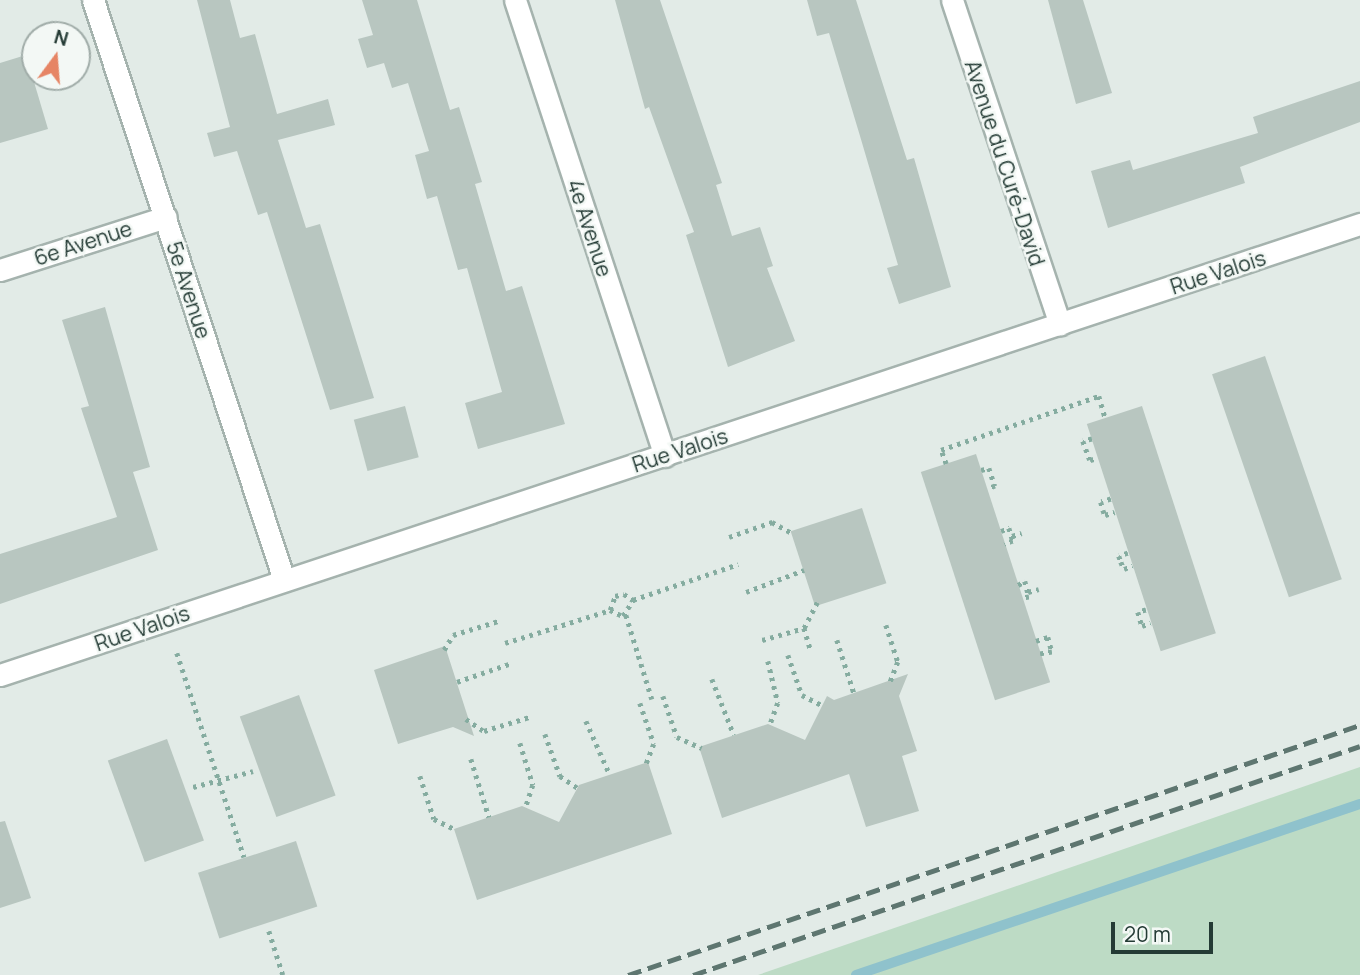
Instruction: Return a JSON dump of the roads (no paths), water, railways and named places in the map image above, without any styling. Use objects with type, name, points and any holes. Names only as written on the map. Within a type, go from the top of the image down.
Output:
[{"type":"street","name":"5e Avenue","points":[[93,0],[284,580]]},
{"type":"street","name":"4e Avenue","points":[[514,0],[665,456]]},
{"type":"street","name":"Avenue du Curé-David","points":[[951,0],[1060,325]]},
{"type":"street","name":"6e Avenue","points":[[0,270],[166,217]]},
{"type":"street","name":"Rue Valois","points":[[0,675],[1360,225]]},
{"type":"waterway","points":[[856,975],[1360,804]]},
{"type":"railway","points":[[628,975],[1360,725]]},
{"type":"railway","points":[[693,975],[1360,746]]}]
